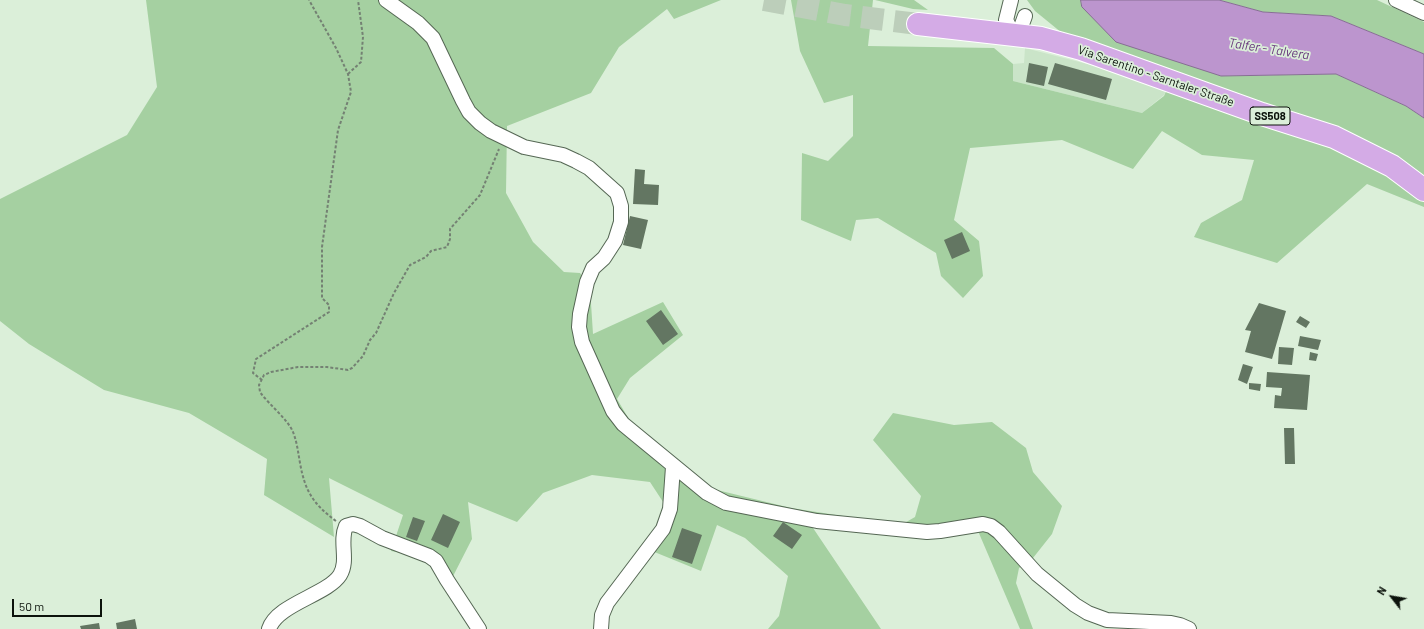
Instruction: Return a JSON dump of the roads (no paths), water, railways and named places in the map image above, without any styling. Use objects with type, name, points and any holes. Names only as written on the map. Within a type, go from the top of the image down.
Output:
[{"type":"main road","name":"SS508","points":[[918,24],[986,31],[1009,27]]},
{"type":"main road","name":"Via Sarentino - Sarntaler Straße","points":[[1009,27],[1040,38],[1080,49],[1262,114],[1334,137],[1392,166],[1424,190]]},
{"type":"street","points":[[386,0],[418,23],[433,38],[463,101],[480,123],[491,131],[524,147],[563,155],[576,161],[589,168],[617,193],[621,206],[621,222],[615,241],[604,258],[593,268],[587,282],[580,314],[582,342],[613,411],[623,424],[673,467],[718,500],[726,503],[817,521],[927,532],[983,524],[988,525],[999,532],[1037,574],[1075,605],[1088,613],[1107,620],[1171,623],[1189,629]]},
{"type":"street","points":[[1011,0],[1009,27],[1021,27],[1025,16]]},
{"type":"street","points":[[1016,0],[1030,27],[1040,38]]},
{"type":"street","points":[[1396,0],[1424,14]]},
{"type":"street","points":[[602,629],[602,615],[607,603],[663,529],[670,509],[673,467]]},
{"type":"street","points":[[269,629],[277,617],[332,583],[340,575],[344,564],[342,534],[346,526],[353,524],[360,526],[382,538],[429,556],[436,561],[479,629]]},
{"type":"water","name":"Talfer - Talvera","points":[[1081,0],[1219,0],[1263,12],[1331,16],[1424,54],[1424,118],[1406,106],[1336,74],[1221,76],[1116,42],[1082,7]]},
{"type":"tunnel","points":[[764,0],[845,15],[918,24]]}]
